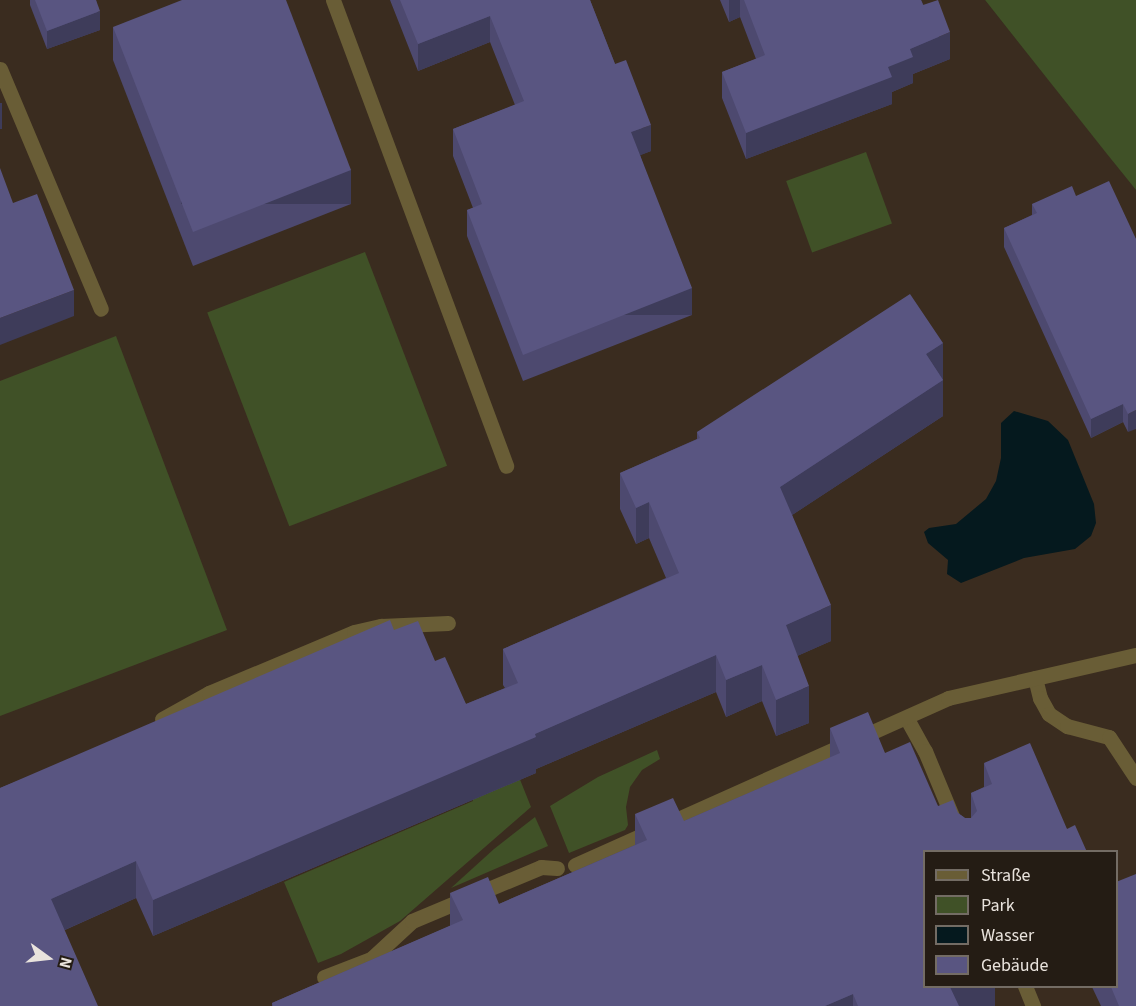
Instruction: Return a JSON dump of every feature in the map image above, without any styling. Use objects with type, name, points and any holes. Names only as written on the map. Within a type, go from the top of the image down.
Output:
[{"type":"lane","points":[[333,0],[506,466]]},
{"type":"lane","points":[[0,69],[101,309]]},
{"type":"lane","points":[[145,728],[209,693],[354,633],[381,626],[448,623]]},
{"type":"lane","points":[[575,865],[907,719],[948,698],[1136,655]]},
{"type":"lane","points":[[1035,678],[1040,698],[1049,714],[1067,726],[1109,737],[1136,778]]},
{"type":"lane","points":[[907,719],[925,751],[967,850]]},
{"type":"lane","points":[[324,976],[371,959],[412,921],[541,867],[557,868]]},
{"type":"lane","points":[[1025,988],[1033,1006]]},
{"type":"shaded area","points":[[0,0],[985,0],[1136,190],[1136,1006],[0,1006]]},
{"type":"green space","points":[[985,0],[1136,0],[1136,190],[1107,154]]},
{"type":"green space","points":[[866,152],[892,223],[812,252],[786,181]]},
{"type":"green space","points":[[365,252],[447,466],[289,526],[207,313]]},
{"type":"green space","points":[[116,336],[227,630],[0,716],[0,381]]},
{"type":"green space","points":[[657,750],[660,759],[642,770],[630,787],[626,807],[628,825],[625,830],[569,853],[550,806],[598,777]]},
{"type":"green space","points":[[457,764],[519,777],[531,807],[400,921],[341,954],[318,963],[284,882],[473,801]]},
{"type":"green space","points":[[535,817],[548,846],[451,888],[494,849]]},
{"type":"water","points":[[1014,411],[1048,421],[1068,440],[1094,504],[1096,523],[1091,536],[1075,549],[1024,558],[961,583],[947,574],[948,560],[928,543],[924,532],[929,528],[956,524],[986,499],[996,481],[1001,458],[1001,423]]},
{"type":"building","points":[[35,0],[96,0],[100,11],[47,31]]},
{"type":"building","points":[[182,0],[286,0],[351,170],[193,232],[113,27]]},
{"type":"building","points":[[400,0],[590,0],[615,64],[626,60],[651,125],[631,132],[692,288],[523,355],[467,210],[482,204],[453,129],[524,101],[490,16],[418,44]]},
{"type":"building","points":[[744,0],[921,0],[923,5],[938,0],[950,32],[910,49],[913,57],[888,67],[892,77],[746,133],[722,72],[765,55]]},
{"type":"building","points":[[0,168],[13,203],[37,194],[74,290],[0,318]]},
{"type":"building","points":[[1109,181],[1136,239],[1136,410],[1128,414],[1123,404],[1091,419],[1004,228],[1037,213],[1032,204],[1072,186],[1076,196]]},
{"type":"building","points":[[910,294],[943,343],[926,354],[943,380],[780,487],[831,605],[786,625],[809,686],[776,700],[762,665],[726,680],[716,655],[535,734],[536,737],[153,900],[136,861],[51,899],[98,1006],[0,1006],[0,788],[390,620],[394,630],[418,621],[435,661],[445,657],[466,704],[518,683],[503,649],[679,573],[649,502],[636,508],[620,473],[700,438],[697,432]]},
{"type":"building","points":[[868,712],[885,753],[910,742],[938,806],[953,800],[958,813],[965,818],[971,818],[977,811],[971,793],[992,784],[984,763],[1030,743],[1067,829],[1075,825],[1086,850],[923,850],[923,988],[950,988],[959,1006],[858,1006],[853,994],[825,1006],[273,1006],[272,1003],[463,920],[450,893],[488,877],[499,904],[647,840],[635,814],[673,798],[684,821],[840,753],[830,728]]},
{"type":"building","points":[[1136,874],[1136,1006],[1119,1006],[1111,988],[1118,988],[1118,881]]}]
